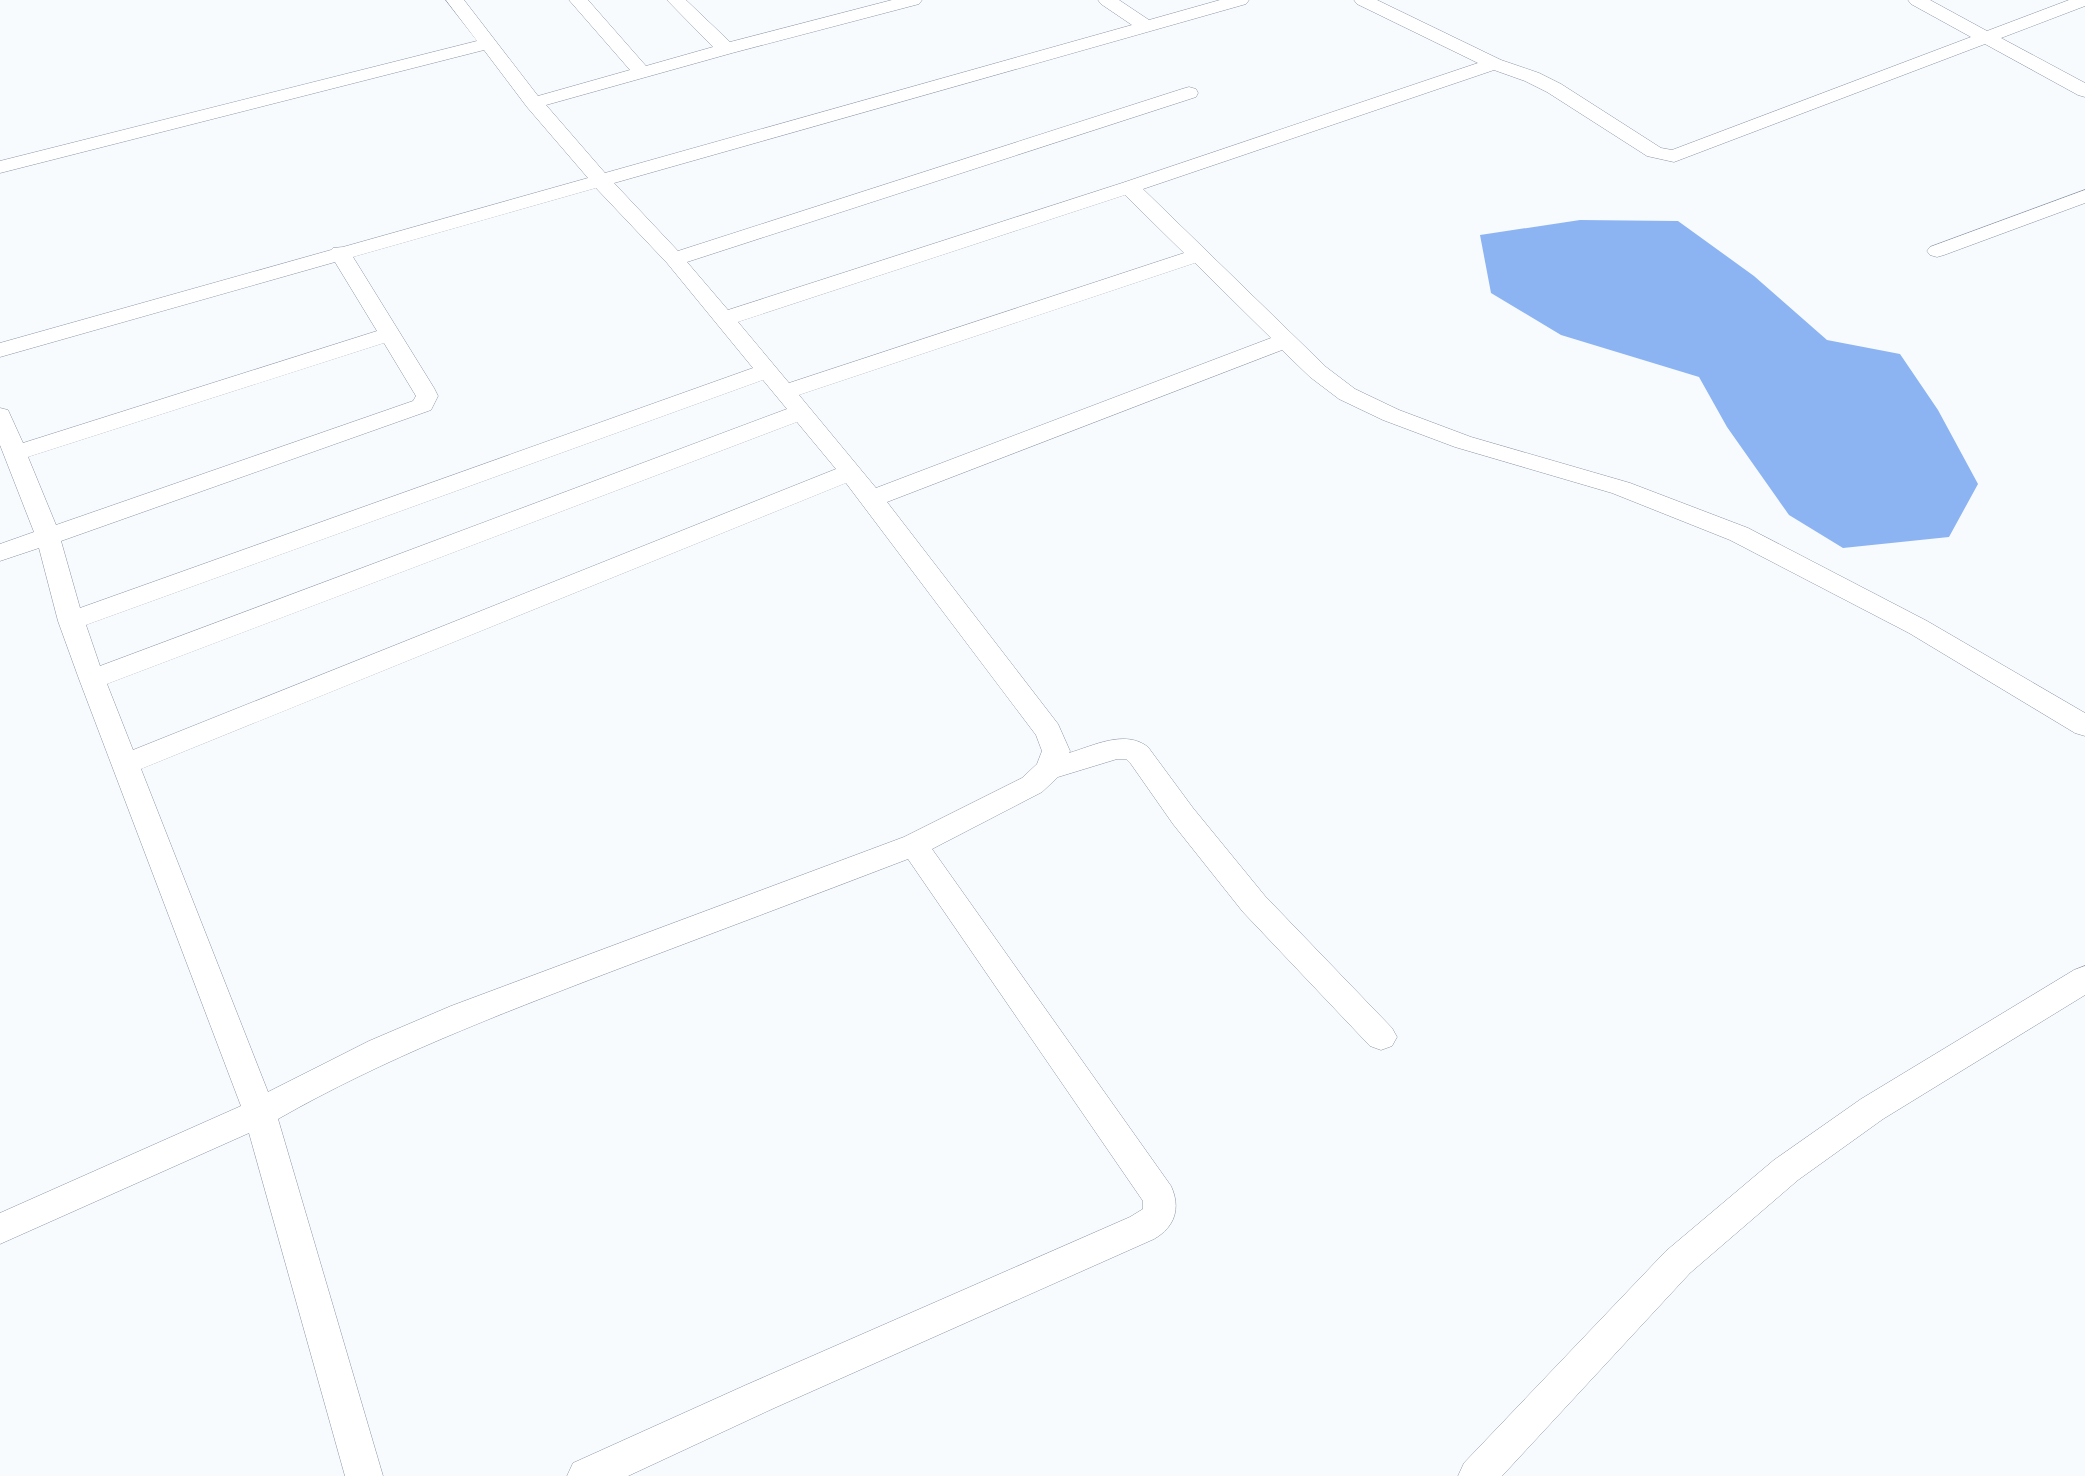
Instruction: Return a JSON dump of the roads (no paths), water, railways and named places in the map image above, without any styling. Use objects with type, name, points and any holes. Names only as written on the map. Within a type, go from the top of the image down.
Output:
[{"type":"street","points":[[0,1229],[260,1113],[304,1088],[380,1050],[462,1015],[914,845],[1032,785],[1048,770],[1056,751],[1048,731],[851,472],[674,259],[600,180],[534,103],[455,0]]},
{"type":"street","points":[[578,0],[642,73]]},
{"type":"street","points":[[676,0],[726,49]]},
{"type":"street","points":[[854,0],[871,12]]},
{"type":"street","points":[[534,103],[726,49],[913,0]]},
{"type":"street","points":[[1107,0],[1145,25]]},
{"type":"street","points":[[0,350],[340,252],[1145,25],[1240,0]]},
{"type":"street","points":[[1363,0],[1494,64],[1532,77],[1654,152],[1674,156],[2085,0]]},
{"type":"street","points":[[1917,0],[2085,91]]},
{"type":"street","points":[[0,168],[489,44]]},
{"type":"street","points":[[724,319],[1129,187],[1494,64]]},
{"type":"street","points":[[674,259],[1189,93]]},
{"type":"street","points":[[1129,187],[1318,372],[1347,394],[1391,414],[1463,442],[1621,488],[1739,534],[1918,626],[2085,726]]},
{"type":"street","points":[[1937,251],[2085,196]]},
{"type":"street","points":[[0,553],[423,405],[426,396],[423,388],[340,252]]},
{"type":"street","points":[[92,679],[792,402],[1199,254]]},
{"type":"street","points":[[15,453],[390,334]]},
{"type":"street","points":[[871,499],[1287,340]]},
{"type":"street","points":[[71,621],[767,371]]},
{"type":"street","points":[[0,415],[48,537],[71,621],[92,679],[260,1113],[364,1476]]},
{"type":"street","points":[[125,764],[851,472]]},
{"type":"street","points":[[1048,770],[1117,749],[1127,747],[1134,751],[1141,757],[1183,816],[1254,904],[1381,1038]]},
{"type":"street","points":[[586,1476],[768,1393],[1142,1228],[1154,1221],[1161,1210],[1159,1196],[914,845]]},
{"type":"street","points":[[1477,1476],[1678,1262],[1786,1170],[1872,1109],[2085,979]]},
{"type":"water","points":[[1580,220],[1678,221],[1754,276],[1827,340],[1900,354],[1938,410],[1978,484],[1949,537],[1843,548],[1789,515],[1727,427],[1699,377],[1561,335],[1491,293],[1480,235]]}]
